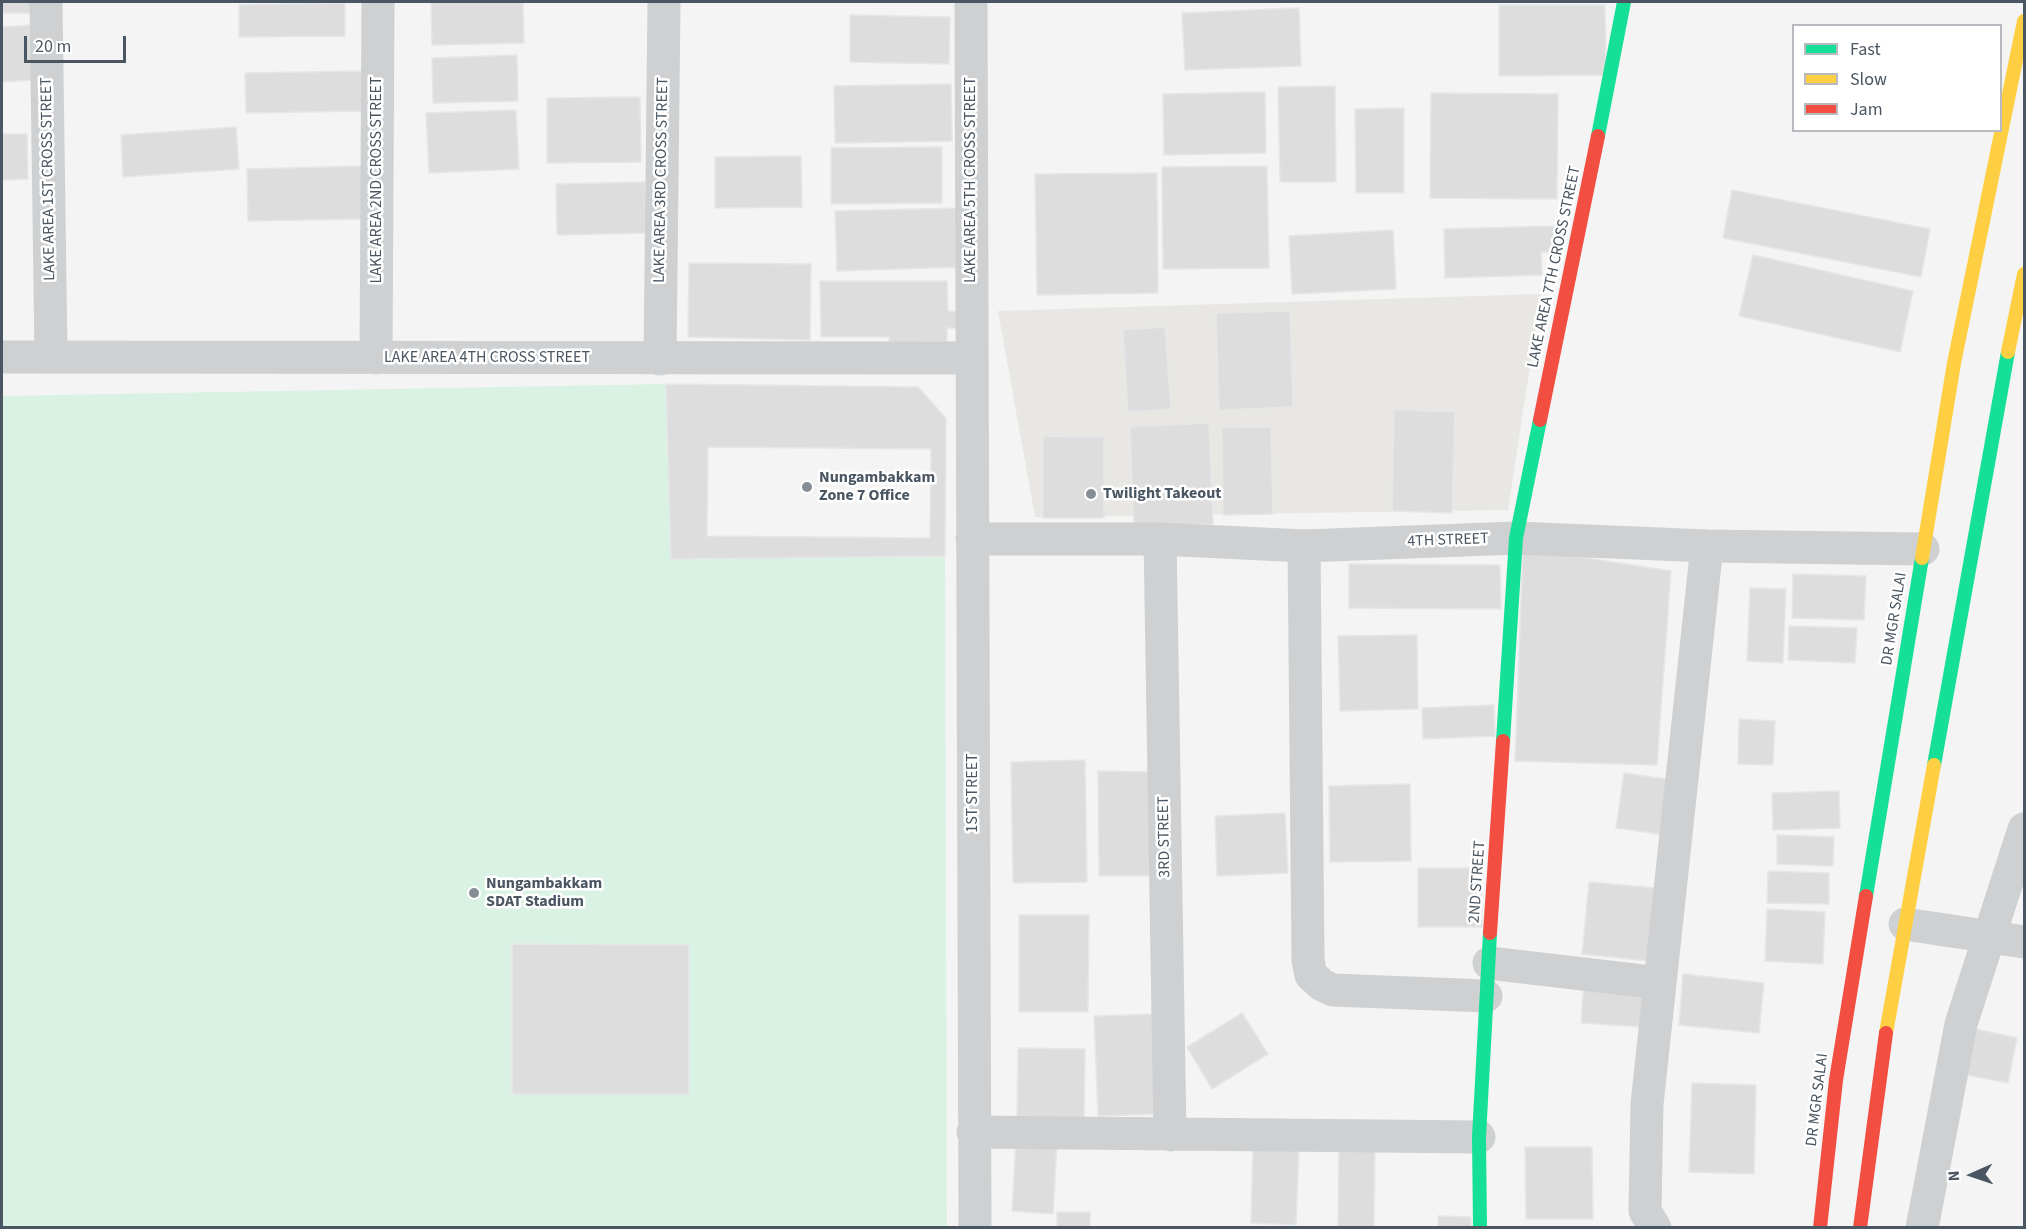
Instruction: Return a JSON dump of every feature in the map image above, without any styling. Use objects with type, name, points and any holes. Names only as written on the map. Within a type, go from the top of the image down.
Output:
[{"type":"main road","name":"LAKE AREA 7TH CROSS STREET","points":[[1516,538],[1624,2]]},
{"type":"main road","name":"DR MGR SALAI","points":[[2002,132],[2025,21]]},
{"type":"main road","name":"DR MGR SALAI","points":[[1820,1227],[1836,1080],[1923,549],[1954,363],[2002,132]]},
{"type":"main road","points":[[1860,1227],[1887,1027],[1999,399],[2025,274]]},
{"type":"main road","name":"2ND STREET","points":[[1480,1227],[1479,1137],[1486,996],[1516,538]]},
{"type":"street","name":"LAKE AREA 1ST CROSS STREET","points":[[46,2],[51,357]]},
{"type":"street","name":"LAKE AREA 2ND CROSS STREET","points":[[376,358],[378,2]]},
{"type":"street","name":"LAKE AREA 3RD CROSS STREET","points":[[660,359],[664,2]]},
{"type":"street","name":"LAKE AREA 5TH CROSS STREET","points":[[971,2],[972,358]]},
{"type":"street","name":"LAKE AREA 4TH CROSS STREET","points":[[2,357],[972,358]]},
{"type":"street","name":"1ST STREET","points":[[972,358],[975,1227]]},
{"type":"street","name":"4TH STREET","points":[[972,539],[1160,539],[1304,546],[1516,538],[1707,546],[1923,549]]},
{"type":"street","name":"3RD STREET","points":[[1160,539],[1170,1135]]},
{"type":"street","points":[[1304,546],[1308,960],[1311,975],[1322,986],[1333,990],[1486,996]]},
{"type":"street","points":[[1655,1227],[1645,1211],[1646,1116],[1707,546]]},
{"type":"street","points":[[1923,1227],[1961,1024],[2025,829]]},
{"type":"street","points":[[1905,924],[2025,942]]},
{"type":"street","points":[[1489,963],[1660,983]]},
{"type":"street","points":[[973,1132],[1479,1137]]},
{"type":"shaded area","points":[[1541,294],[1508,510],[1035,517],[998,311]]},
{"type":"green space","name":"Nungambakkam SDAT Stadium","points":[[666,384],[671,559],[945,556],[947,1227],[2,1227],[2,396]]},
{"type":"building","points":[[2,2],[34,2],[34,13],[2,13]]},
{"type":"building","points":[[431,2],[523,2],[524,43],[432,45]]},
{"type":"building","points":[[345,3],[345,36],[239,37],[239,5]]},
{"type":"building","points":[[1499,5],[1605,5],[1606,75],[1499,76]]},
{"type":"building","points":[[1299,8],[1301,66],[1185,70],[1182,13]]},
{"type":"building","points":[[850,15],[950,17],[949,64],[850,62]]},
{"type":"building","points":[[31,25],[34,80],[2,82],[2,27]]},
{"type":"building","points":[[517,55],[518,101],[433,103],[432,58]]},
{"type":"building","points":[[362,71],[362,111],[246,113],[245,73]]},
{"type":"building","points":[[951,84],[952,141],[835,143],[834,86]]},
{"type":"building","points":[[1335,86],[1336,182],[1280,182],[1278,87]]},
{"type":"building","points":[[1265,92],[1266,153],[1164,155],[1163,94]]},
{"type":"building","points":[[1431,93],[1558,94],[1557,199],[1430,198]]},
{"type":"building","points":[[640,97],[641,162],[547,163],[547,98]]},
{"type":"building","points":[[1404,108],[1404,193],[1356,193],[1355,109]]},
{"type":"building","points":[[516,110],[519,169],[429,173],[426,113]]},
{"type":"building","points":[[236,127],[239,169],[123,177],[121,135]]},
{"type":"building","points":[[2,134],[27,134],[28,179],[2,180]]},
{"type":"building","points":[[942,147],[942,203],[831,204],[831,148]]},
{"type":"building","points":[[801,156],[802,207],[715,208],[715,157]]},
{"type":"building","points":[[364,166],[365,219],[248,221],[247,169]]},
{"type":"building","points":[[1267,166],[1269,268],[1163,269],[1162,167]]},
{"type":"building","points":[[1157,173],[1158,293],[1037,295],[1035,174]]},
{"type":"building","points":[[645,182],[646,233],[557,235],[556,184]]},
{"type":"building","points":[[1732,190],[1930,229],[1921,277],[1723,238]]},
{"type":"building","points":[[962,208],[964,267],[837,271],[835,211]]},
{"type":"building","points":[[1555,226],[1556,252],[1541,252],[1542,275],[1445,278],[1444,229]]},
{"type":"building","points":[[1393,230],[1396,289],[1292,294],[1289,236]]},
{"type":"building","points":[[1753,255],[1913,291],[1900,352],[1739,316]]},
{"type":"building","points":[[689,263],[811,264],[810,340],[688,337]]},
{"type":"building","points":[[820,281],[947,281],[948,311],[962,311],[963,328],[947,328],[947,342],[889,342],[889,337],[821,337]]},
{"type":"building","points":[[1290,311],[1293,407],[1219,410],[1216,313]]},
{"type":"building","points":[[1165,327],[1171,409],[1128,412],[1123,330]]},
{"type":"building","name":"Nungambakkam Zone 7 Office","points":[[666,384],[918,387],[946,418],[945,556],[671,559]]},
{"type":"building","points":[[1394,410],[1455,412],[1452,513],[1392,511]]},
{"type":"building","points":[[1209,423],[1213,524],[1134,527],[1130,427]]},
{"type":"building","points":[[1271,427],[1273,514],[1223,515],[1222,428]]},
{"type":"building","points":[[1043,436],[1104,437],[1104,518],[1043,518]]},
{"type":"building","points":[[708,447],[931,449],[930,538],[707,536]]},
{"type":"building","points":[[1523,548],[1671,571],[1657,765],[1515,761]]},
{"type":"building","points":[[1349,564],[1500,565],[1501,609],[1349,608]]},
{"type":"building","points":[[1793,574],[1866,576],[1864,620],[1792,618]]},
{"type":"building","points":[[1750,588],[1786,589],[1783,663],[1747,661]]},
{"type":"building","points":[[1789,626],[1857,628],[1855,663],[1788,660]]},
{"type":"building","points":[[1417,635],[1418,709],[1340,711],[1338,636]]},
{"type":"building","points":[[1494,705],[1495,736],[1423,739],[1422,708]]},
{"type":"building","points":[[1739,719],[1775,721],[1773,765],[1738,764]]},
{"type":"building","points":[[1085,760],[1087,882],[1013,883],[1011,762]]},
{"type":"building","points":[[1098,771],[1156,772],[1157,876],[1099,876]]},
{"type":"building","points":[[1624,773],[1680,781],[1673,836],[1616,828]]},
{"type":"building","points":[[1410,784],[1411,861],[1330,862],[1329,786]]},
{"type":"building","points":[[1839,791],[1840,828],[1773,830],[1772,793]]},
{"type":"building","points":[[1285,813],[1288,873],[1217,876],[1215,816]]},
{"type":"building","points":[[1777,835],[1834,837],[1833,866],[1777,864]]},
{"type":"building","points":[[1418,868],[1481,868],[1482,927],[1418,927]]},
{"type":"building","points":[[1768,871],[1829,873],[1829,904],[1767,903]]},
{"type":"building","points":[[1589,882],[1656,888],[1649,961],[1582,954]]},
{"type":"building","points":[[1767,909],[1825,912],[1823,964],[1765,961]]},
{"type":"building","points":[[1019,915],[1089,915],[1088,1012],[1019,1012]]},
{"type":"building","points":[[512,944],[689,945],[689,1094],[512,1094]]},
{"type":"building","points":[[1683,974],[1764,983],[1759,1033],[1679,1025]]},
{"type":"building","points":[[1584,982],[1645,987],[1642,1027],[1581,1023]]},
{"type":"building","points":[[1242,1013],[1268,1054],[1212,1089],[1187,1047]]},
{"type":"building","points":[[1158,1014],[1161,1114],[1098,1116],[1094,1016]]},
{"type":"building","points":[[1976,1029],[2017,1038],[2008,1083],[1967,1075]]},
{"type":"building","points":[[1018,1048],[1085,1049],[1084,1122],[1017,1121]]},
{"type":"building","points":[[1692,1083],[1756,1085],[1754,1174],[1689,1172]]},
{"type":"building","points":[[1339,1139],[1375,1140],[1374,1228],[1308,1228],[1338,1227]]},
{"type":"building","points":[[1016,1140],[1057,1143],[1053,1214],[1012,1211]]},
{"type":"building","points":[[1253,1146],[1299,1148],[1296,1225],[1251,1223]]},
{"type":"building","points":[[1525,1147],[1592,1147],[1593,1219],[1526,1219]]},
{"type":"building","points":[[1057,1212],[1090,1212],[1090,1228],[1057,1228]]},
{"type":"building","points":[[1438,1216],[1471,1217],[1471,1228],[1438,1228]]},
{"type":"traffic: fast","points":[[1598,136],[1624,2]]},
{"type":"traffic: fast","points":[[1934,765],[2008,352]]},
{"type":"traffic: fast","points":[[1503,741],[1516,538],[1540,420]]},
{"type":"traffic: fast","points":[[1866,896],[1922,558]]},
{"type":"traffic: fast","points":[[1480,1228],[1479,1137],[1490,933]]},
{"type":"traffic: slow","points":[[2002,128],[2024,21]]},
{"type":"traffic: slow","points":[[1922,558],[1954,363],[2001,132]]},
{"type":"traffic: slow","points":[[2008,352],[2024,274]]},
{"type":"traffic: slow","points":[[1886,1033],[1934,765]]},
{"type":"traffic: jam","points":[[1540,420],[1598,136]]},
{"type":"traffic: jam","points":[[1490,933],[1503,741]]},
{"type":"traffic: jam","points":[[1820,1228],[1836,1080],[1866,896]]},
{"type":"traffic: jam","points":[[1860,1228],[1886,1033]]},
{"type":"place","name":"Nungambakkam Zone 7 Office","points":[[807,487]]},
{"type":"place","name":"Twilight Takeout","points":[[1091,494]]},
{"type":"place","name":"Nungambakkam SDAT Stadium","points":[[474,893]]}]
